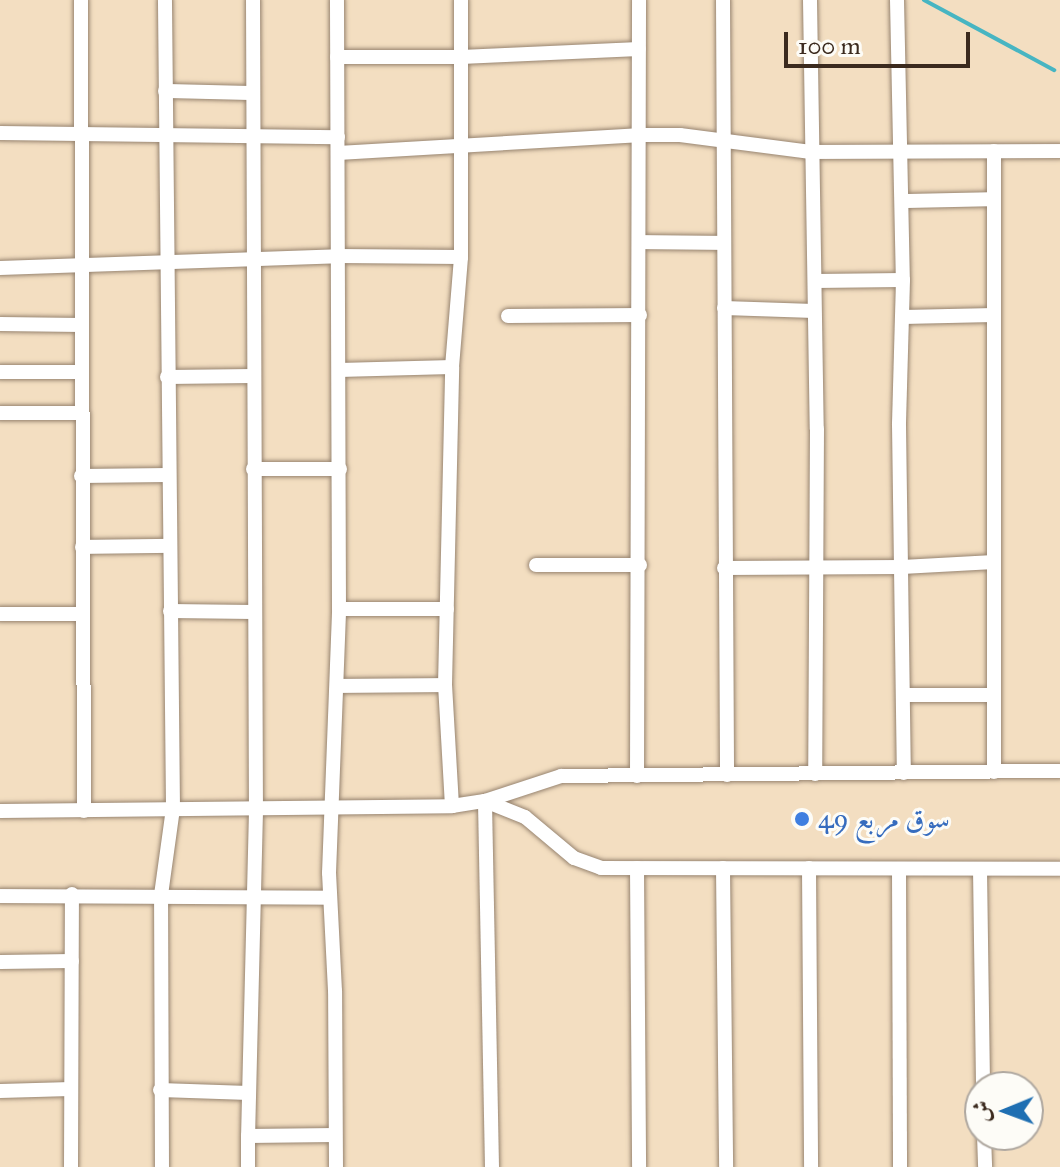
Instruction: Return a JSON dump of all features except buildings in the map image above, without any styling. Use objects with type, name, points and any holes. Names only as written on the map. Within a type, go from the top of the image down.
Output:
[{"type":"street","points":[[81,0],[84,811]]},
{"type":"street","points":[[162,1167],[161,895],[173,808],[165,0]]},
{"type":"street","points":[[248,1167],[256,811],[253,0]]},
{"type":"street","points":[[336,1167],[335,991],[330,898],[339,686],[337,0]]},
{"type":"street","points":[[452,806],[445,685],[452,367],[461,257],[461,0]]},
{"type":"street","points":[[637,776],[640,565],[639,0]]},
{"type":"street","points":[[723,0],[727,775]]},
{"type":"street","points":[[810,0],[815,281],[815,774]]},
{"type":"street","points":[[897,0],[903,280],[904,773]]},
{"type":"street","points":[[337,57],[461,57],[639,49]]},
{"type":"street","points":[[165,91],[253,93]]},
{"type":"street","points":[[0,133],[338,137]]},
{"type":"street","points":[[338,153],[637,135],[811,152],[1060,151]]},
{"type":"street","points":[[994,151],[994,772]]},
{"type":"street","points":[[902,201],[994,199]]},
{"type":"street","points":[[640,242],[724,243]]},
{"type":"street","points":[[0,268],[253,258],[461,257]]},
{"type":"street","points":[[815,281],[903,280]]},
{"type":"street","points":[[724,308],[814,311]]},
{"type":"street","points":[[508,316],[640,315]]},
{"type":"street","points":[[903,317],[994,315]]},
{"type":"street","points":[[0,324],[81,325]]},
{"type":"street","points":[[339,370],[452,367]]},
{"type":"street","points":[[0,372],[81,372]]},
{"type":"street","points":[[167,377],[253,376]]},
{"type":"street","points":[[0,413],[81,413]]},
{"type":"street","points":[[253,469],[340,469]]},
{"type":"street","points":[[81,476],[168,475]]},
{"type":"street","points":[[82,547],[169,546]]},
{"type":"street","points":[[724,568],[902,567],[994,562]]},
{"type":"street","points":[[536,565],[640,565]]},
{"type":"street","points":[[339,609],[447,609]]},
{"type":"street","points":[[170,611],[253,612]]},
{"type":"street","points":[[0,614],[83,614]]},
{"type":"street","points":[[339,686],[445,685]]},
{"type":"street","points":[[904,695],[994,695]]},
{"type":"street","points":[[0,811],[173,808],[256,811],[452,806],[485,801],[561,776],[1060,771]]},
{"type":"street","points":[[485,801],[525,817],[574,858],[601,868],[1060,869]]},
{"type":"street","points":[[485,801],[492,1167]]},
{"type":"street","points":[[637,868],[639,1167]]},
{"type":"street","points":[[723,868],[726,1167]]},
{"type":"street","points":[[809,868],[811,1167]]},
{"type":"street","points":[[899,869],[900,1167]]},
{"type":"street","points":[[980,869],[983,1071]]},
{"type":"street","points":[[0,896],[72,894],[330,898]]},
{"type":"street","points":[[71,1167],[72,894]]},
{"type":"street","points":[[0,962],[72,961]]},
{"type":"street","points":[[0,1091],[71,1089]]},
{"type":"street","points":[[160,1090],[249,1093]]},
{"type":"street","points":[[248,1136],[335,1135]]},
{"type":"waterway","points":[[924,0],[1054,70]]},
{"type":"place","name":"سوق مربع 49","points":[[802,819]]}]
